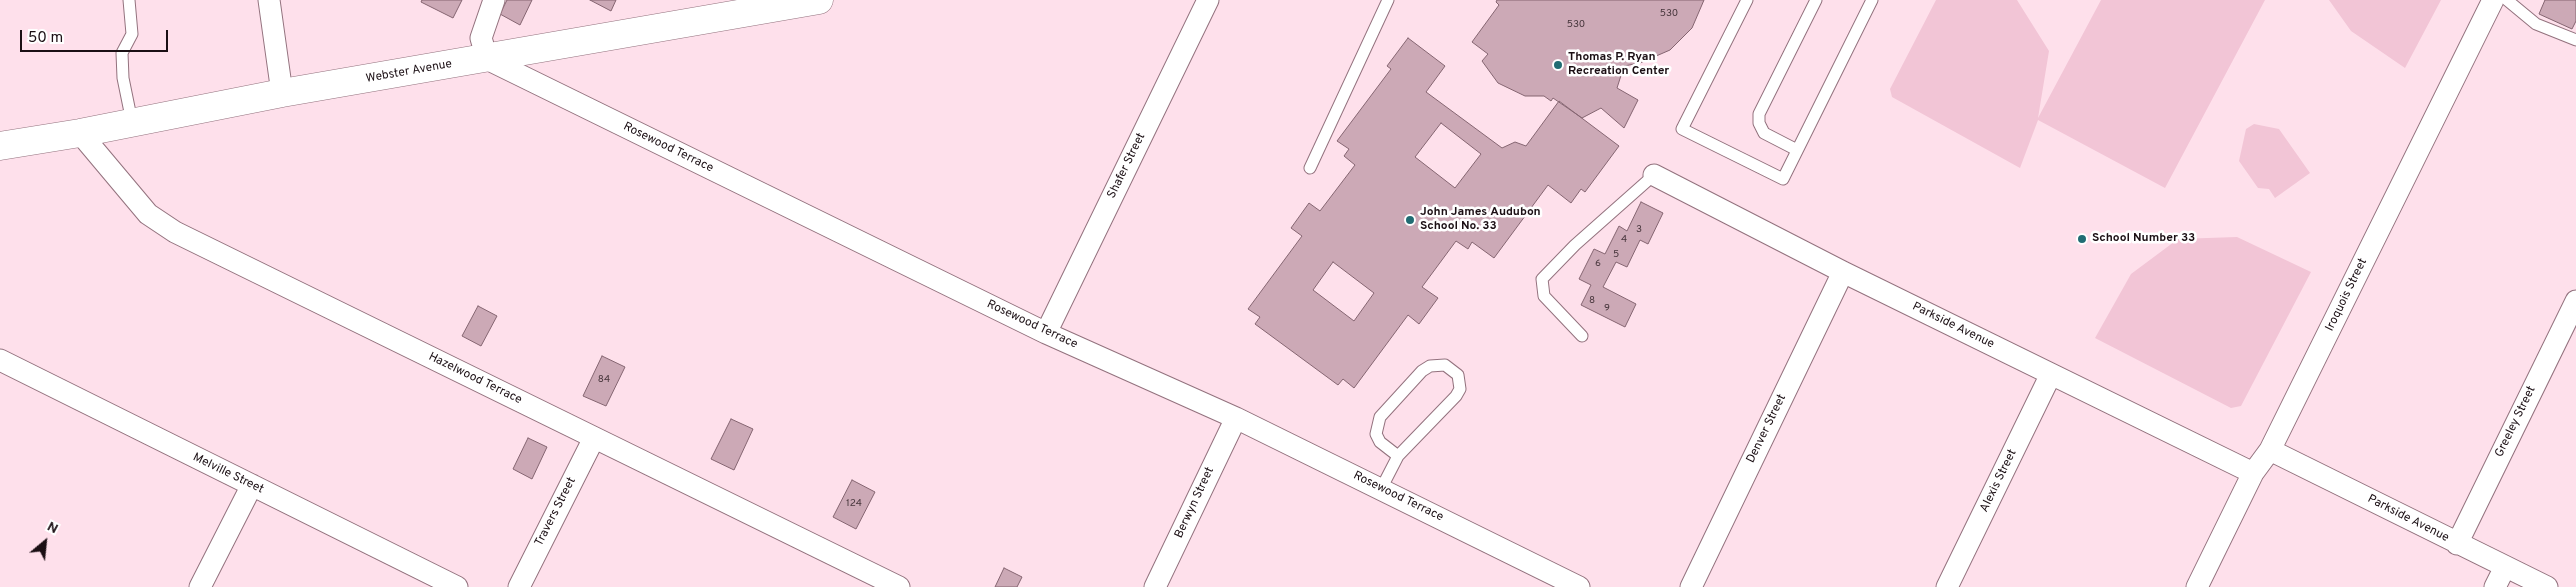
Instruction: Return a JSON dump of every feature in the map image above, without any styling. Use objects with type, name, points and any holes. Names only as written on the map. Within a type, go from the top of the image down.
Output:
[{"type":"street","points":[[269,0],[282,93]]},
{"type":"street","points":[[487,59],[481,38],[494,0]]},
{"type":"street","name":"Webster Avenue","points":[[0,146],[80,133],[282,93],[487,59],[814,0]]},
{"type":"street","name":"Shafer Street","points":[[1046,333],[1208,0]]},
{"type":"street","name":"Iroquois Street","points":[[2197,587],[2254,473],[2270,450],[2493,0]]},
{"type":"street","name":"Rosewood Terrace","points":[[487,59],[1046,333],[1236,418],[1579,587]]},
{"type":"street","name":"Hazelwood Terrace","points":[[80,133],[148,214],[175,232],[900,587]]},
{"type":"street","name":"Parkside Avenue","points":[[1654,175],[1843,272],[2254,473]]},
{"type":"street","name":"Denver Street","points":[[1691,587],[1843,272]]},
{"type":"street","name":"Greeley Street","points":[[2457,544],[2576,301]]},
{"type":"street","name":"Melville Street","points":[[0,360],[456,587]]},
{"type":"street","name":"Alexis Street","points":[[1948,587],[2051,374]]},
{"type":"street","name":"Berwyn Street","points":[[1155,587],[1236,418]]},
{"type":"street","name":"Travers Street","points":[[518,587],[594,438]]},
{"type":"street","name":"Parkside Avenue","points":[[2270,450],[2505,568],[2547,587]]},
{"type":"street","points":[[200,587],[252,485]]},
{"type":"street","points":[[2495,587],[2505,568]]},
{"type":"lane","points":[[129,0],[132,34],[122,53],[122,61],[123,78],[132,122]]},
{"type":"lane","points":[[1310,168],[1388,0]]},
{"type":"lane","points":[[1747,0],[1682,129],[1783,179],[1872,0]]},
{"type":"lane","points":[[1798,150],[1764,133],[1759,123],[1759,114],[1816,0]]},
{"type":"lane","points":[[2507,0],[2536,24],[2576,40]]},
{"type":"lane","points":[[1582,336],[1544,296],[1542,279],[1575,245],[1654,175]]},
{"type":"lane","points":[[1381,488],[1398,456],[1456,396],[1460,389],[1458,375],[1445,365],[1430,366],[1422,371],[1380,417],[1376,434],[1380,442],[1398,456]]},
{"type":"shaded area","points":[[1936,0],[2017,0],[2049,51],[2038,118],[2101,0],[2265,0],[2165,188],[2038,120],[2020,168],[1892,97],[1890,89]]},
{"type":"shaded area","points":[[2329,0],[2441,0],[2405,68],[2351,31]]},
{"type":"shaded area","points":[[2254,124],[2279,129],[2310,173],[2275,198],[2269,189],[2258,188],[2239,161],[2246,129]]},
{"type":"shaded area","points":[[2237,237],[2311,272],[2241,406],[2231,408],[2095,338],[2131,274],[2178,239]]},
{"type":"building","points":[[422,0],[462,0],[453,18],[421,2]]},
{"type":"building","points":[[507,0],[532,0],[520,25],[500,14]]},
{"type":"building","points":[[590,0],[616,0],[611,11]]},
{"type":"building","name":"Thomas P. Ryan Recreation Center","points":[[1497,0],[1704,0],[1692,28],[1670,50],[1640,63],[1624,66],[1617,88],[1638,100],[1624,128],[1601,108],[1582,118],[1553,98],[1551,101],[1544,96],[1525,96],[1498,83],[1482,61],[1488,54],[1472,42],[1499,5],[1496,2]]},
{"type":"building","points":[[2545,0],[2576,0],[2576,21],[2572,29],[2539,14]]},
{"type":"building","name":"John James Audubon School No. 33","points":[[1408,38],[1445,66],[1426,92],[1502,148],[1515,142],[1526,146],[1559,101],[1619,146],[1585,192],[1581,189],[1571,203],[1548,185],[1494,258],[1472,242],[1468,249],[1456,241],[1422,287],[1438,298],[1419,324],[1408,315],[1354,388],[1343,379],[1338,385],[1255,324],[1260,317],[1248,309],[1302,236],[1291,228],[1309,203],[1320,211],[1355,165],[1344,156],[1349,149],[1337,141],[1391,69],[1387,66]],"holes":[[[1441,123],[1481,154],[1455,188],[1415,157]],[[1333,262],[1374,293],[1354,321],[1313,290]]]},
{"type":"building","points":[[1641,202],[1663,213],[1648,244],[1640,240],[1627,267],[1616,262],[1603,287],[1636,304],[1625,327],[1581,305],[1591,285],[1579,279],[1594,249],[1605,254],[1619,226],[1627,231]]},
{"type":"building","points":[[478,306],[497,316],[481,346],[462,336]]},
{"type":"building","points":[[602,356],[625,367],[606,406],[583,396]]},
{"type":"building","points":[[731,419],[753,429],[734,470],[711,459]]},
{"type":"building","points":[[528,438],[547,447],[532,479],[513,469]]},
{"type":"building","points":[[852,480],[875,492],[856,529],[833,517]]},
{"type":"building","points":[[1004,568],[1022,577],[1017,587],[995,587]]},
{"type":"place","name":"Thomas P. Ryan Recreation Center","points":[[1558,65]]},
{"type":"place","name":"John James Audubon School No. 33","points":[[1410,220]]},
{"type":"place","name":"School Number 33","points":[[2082,239]]}]
